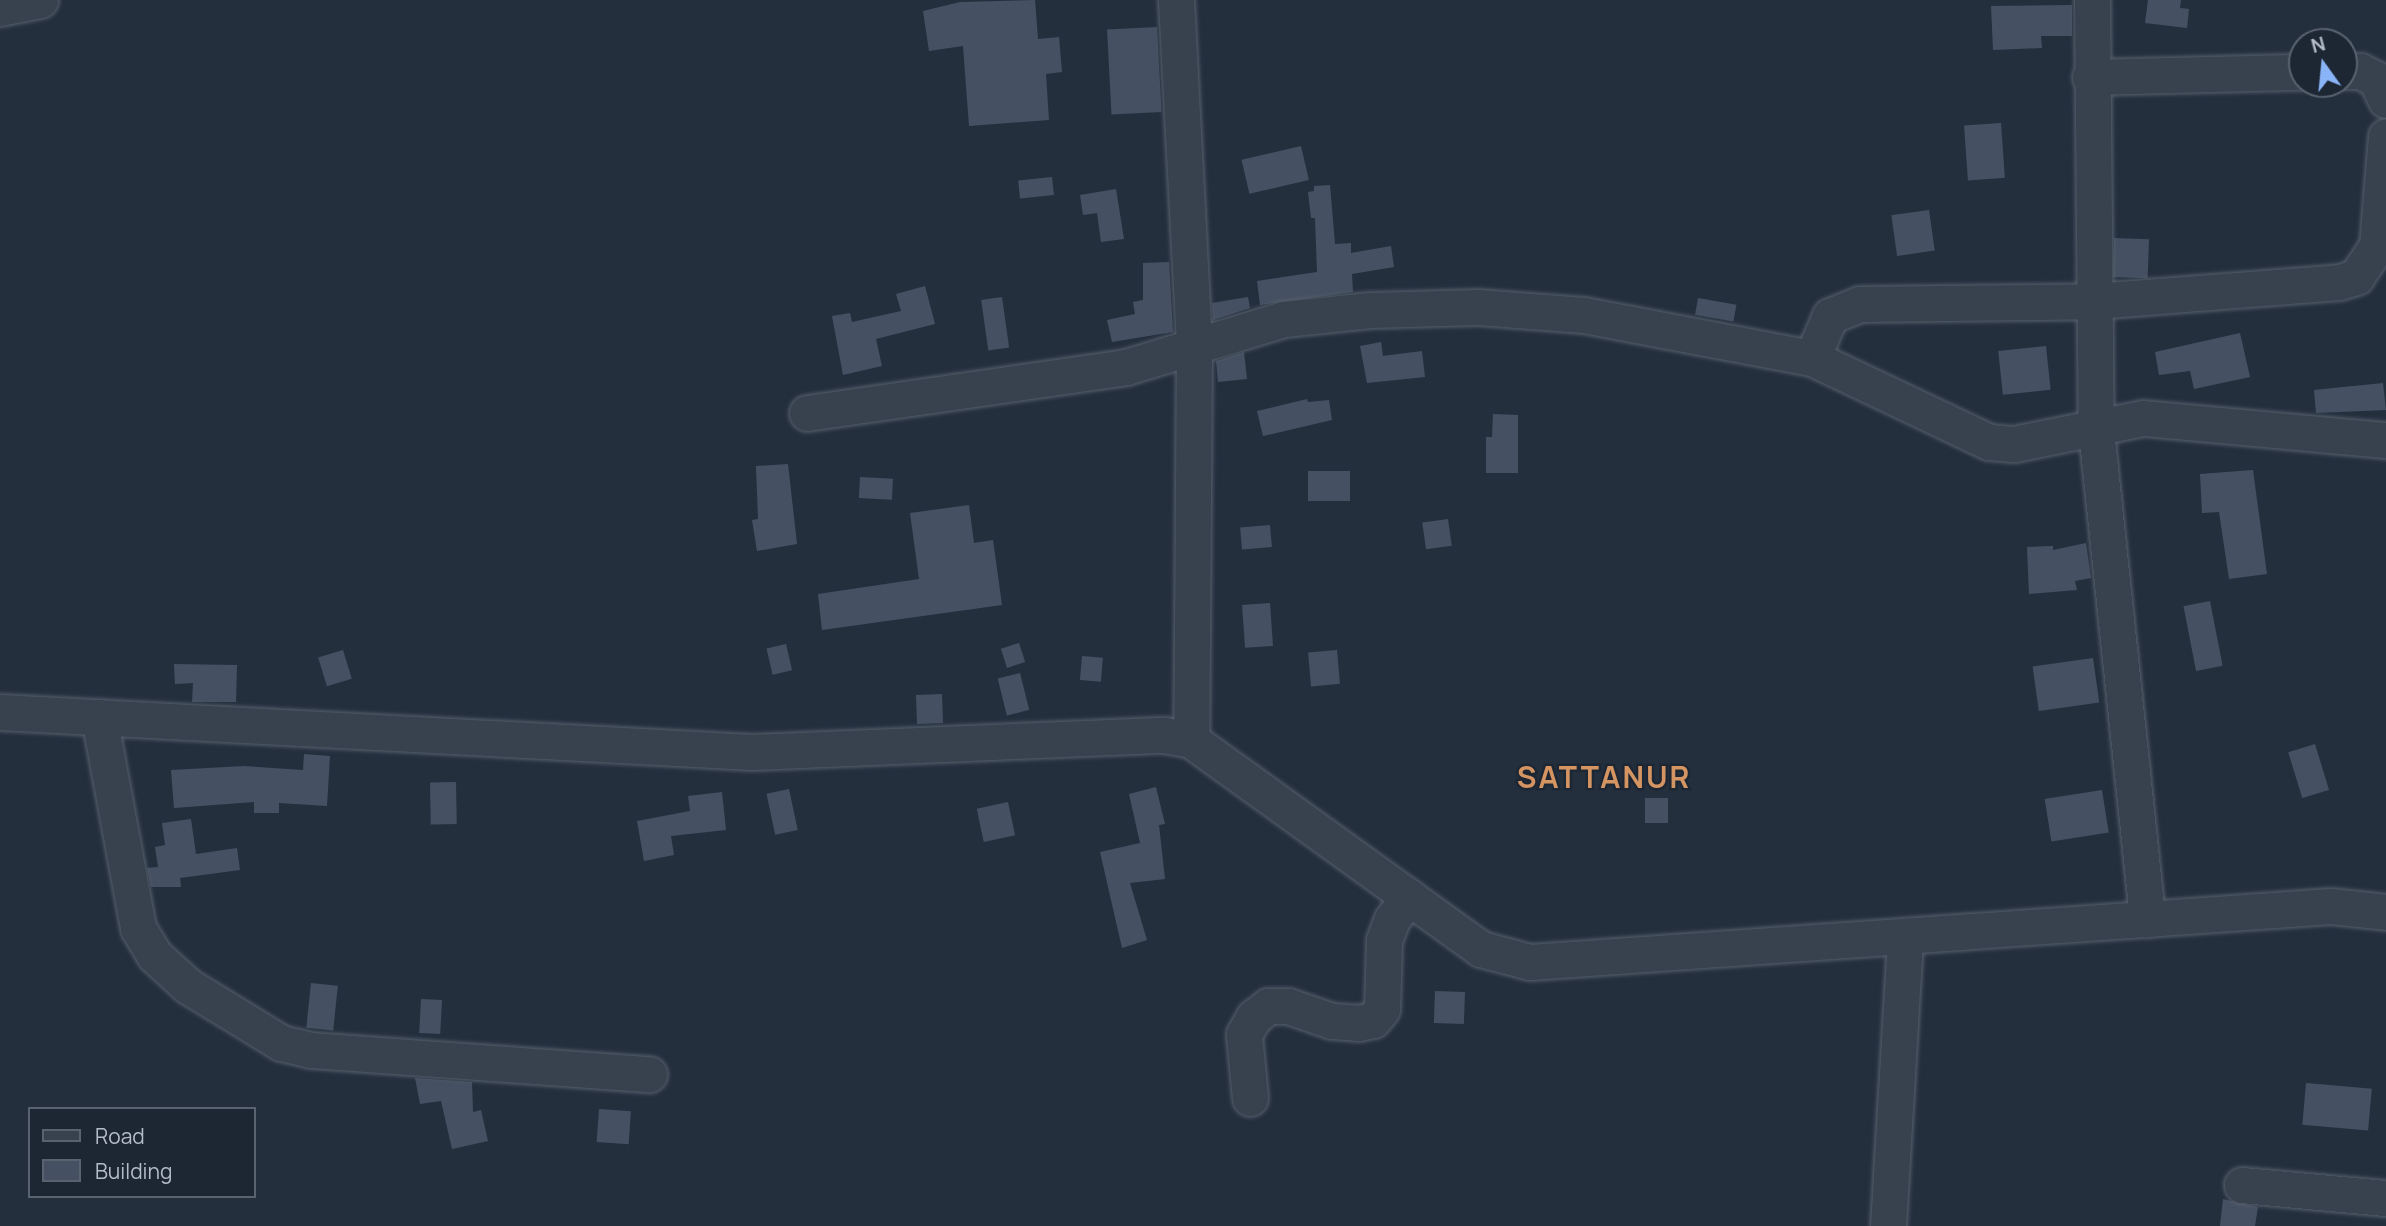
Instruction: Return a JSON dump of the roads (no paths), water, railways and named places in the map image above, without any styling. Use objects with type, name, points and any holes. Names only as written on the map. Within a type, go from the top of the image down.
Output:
[{"type":"street","points":[[0,8],[40,0]]},
{"type":"street","points":[[1176,0],[1194,348],[1191,740]]},
{"type":"street","points":[[2092,0],[2096,430],[2147,919]]},
{"type":"street","points":[[2358,71],[2376,79],[2386,100]]},
{"type":"street","points":[[2091,77],[2288,72]]},
{"type":"street","points":[[1812,358],[1830,316],[1859,304],[2094,301],[2339,282],[2356,277],[2381,245],[2386,136]]},
{"type":"street","points":[[807,413],[1126,367],[1194,348],[1229,333],[1284,319],[1370,310],[1478,307],[1584,315],[1812,358],[1989,442],[2014,444],[2096,430],[2143,418],[2386,440]]},
{"type":"street","points":[[0,712],[752,752],[1164,735],[1191,740],[1480,949],[1530,962],[2331,906],[2386,912]]},
{"type":"street","points":[[99,717],[129,901],[138,928],[154,955],[188,986],[281,1043],[311,1050],[649,1074]]},
{"type":"street","points":[[1250,1098],[1244,1034],[1254,1017],[1268,1006],[1288,1006],[1332,1021],[1358,1023],[1373,1020],[1382,1009],[1384,940],[1392,919],[1409,897]]},
{"type":"street","points":[[1888,1226],[1905,936]]},
{"type":"street","points":[[2242,1185],[2386,1199]]},
{"type":"district","name":"SATTANUR","points":[[1604,777]]}]
